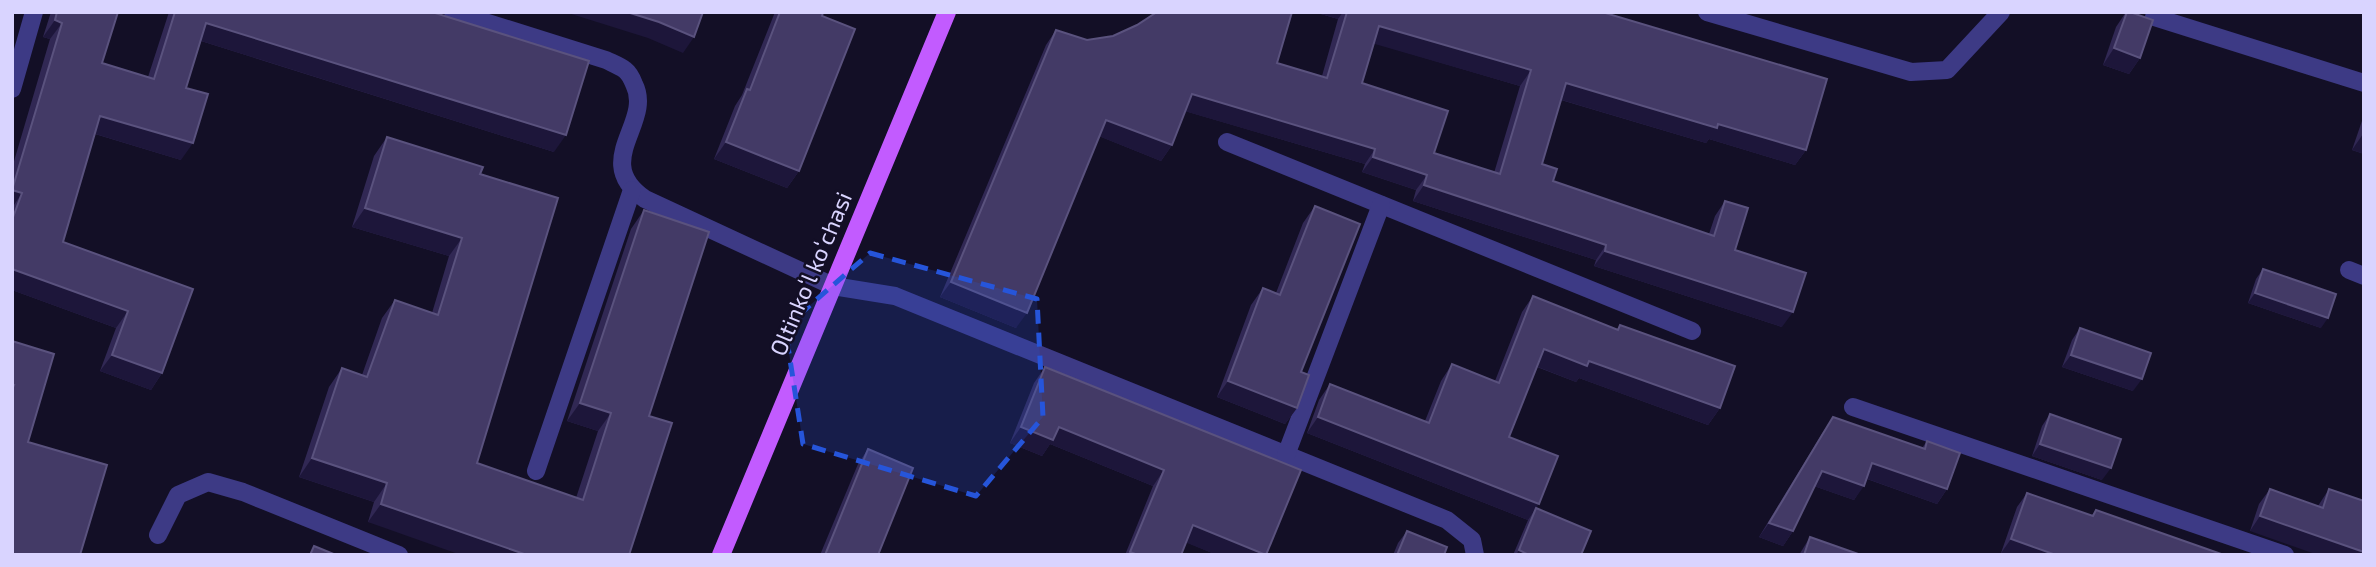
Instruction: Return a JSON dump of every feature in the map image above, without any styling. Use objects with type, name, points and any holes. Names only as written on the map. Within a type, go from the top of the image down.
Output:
[{"type":"main road","name":"Oltinkoʻl koʻchasi","points":[[721,555],[947,12]]},
{"type":"street","points":[[12,89],[34,12]]},
{"type":"street","points":[[453,12],[606,60],[627,71],[637,91],[637,106],[622,158],[625,179],[632,190],[645,199],[833,286],[895,296],[1447,520],[1472,540],[1475,555]]},
{"type":"street","points":[[1707,12],[1911,72],[1947,70],[2001,12]]},
{"type":"street","points":[[2156,12],[2154,17],[2364,83]]},
{"type":"street","points":[[1227,142],[1692,331]]},
{"type":"street","points":[[536,471],[632,190]]},
{"type":"street","points":[[1286,456],[1381,205]]},
{"type":"street","points":[[1853,407],[2285,555]]},
{"type":"street","points":[[158,535],[178,495],[208,482],[243,492],[399,555]]},
{"type":"highlighted area","points":[[870,253],[1037,299],[1043,417],[976,496],[803,444],[785,327]]},
{"type":"building","points":[[57,12],[118,12],[102,63],[154,79],[175,12],[432,12],[589,61],[566,135],[206,23],[186,88],[208,94],[193,143],[100,116],[63,242],[193,289],[162,373],[112,355],[128,311],[12,269],[12,220],[22,193],[12,190],[62,23],[55,20]]},
{"type":"building","points":[[627,12],[703,12],[694,37]]},
{"type":"building","points":[[780,12],[823,12],[822,16],[855,29],[799,171],[726,142],[747,89],[750,90]]},
{"type":"building","points":[[1157,12],[1292,12],[1277,63],[1327,78],[1347,12],[1602,12],[1827,79],[1806,150],[1718,124],[1717,128],[1566,83],[1542,164],[1557,169],[1553,181],[1714,236],[1725,201],[1748,208],[1735,250],[1806,273],[1793,312],[1605,251],[1606,245],[1424,185],[1427,175],[1373,157],[1375,149],[1192,94],[1172,145],[1106,120],[1027,313],[951,282],[1056,30],[1087,40],[1113,36]],"holes":[[[1379,26],[1531,70],[1500,174],[1434,153],[1448,111],[1362,83]]]},
{"type":"building","points":[[2127,12],[2153,20],[2140,58],[2114,48]]},
{"type":"building","points":[[387,137],[483,167],[480,174],[558,198],[477,463],[583,500],[611,413],[580,403],[644,210],[709,232],[649,416],[672,423],[629,555],[527,555],[381,504],[387,483],[312,458],[342,368],[367,377],[395,300],[438,315],[462,238],[365,208]]},
{"type":"building","points":[[1315,206],[1360,224],[1301,372],[1309,375],[1297,408],[1228,381],[1263,288],[1280,295]]},
{"type":"building","points":[[2263,269],[2336,294],[2328,318],[2255,293]]},
{"type":"building","points":[[1533,296],[1618,330],[1620,325],[1735,366],[1720,408],[1589,361],[1587,366],[1544,349],[1509,437],[1558,456],[1539,504],[1318,417],[1330,384],[1429,423],[1452,364],[1499,383]]},
{"type":"building","points":[[2080,328],[2151,353],[2142,379],[2071,355]]},
{"type":"building","points":[[12,341],[54,354],[28,442],[107,465],[80,555],[12,555]]},
{"type":"building","points":[[1045,367],[1301,470],[1266,555],[1193,525],[1181,555],[1138,555],[1130,552],[1164,470],[1059,427],[1053,440],[1021,427]]},
{"type":"building","points":[[2050,414],[2121,439],[2111,468],[2040,444]]},
{"type":"building","points":[[1833,417],[1925,449],[1927,441],[1960,453],[1947,489],[1872,463],[1864,486],[1822,471],[1793,531],[1769,523]]},
{"type":"building","points":[[868,449],[913,468],[878,555],[825,555]]},
{"type":"building","points":[[2270,489],[2323,508],[2329,489],[2364,501],[2364,552],[2260,516]]},
{"type":"building","points":[[2027,493],[2093,516],[2096,510],[2224,555],[2056,555],[2011,539]]},
{"type":"building","points":[[1536,508],[1591,531],[1581,555],[1529,555],[1519,550]]},
{"type":"building","points":[[1407,531],[1447,547],[1444,555],[1397,555]]},
{"type":"building","points":[[1810,537],[1861,555],[1804,555]]},
{"type":"building","points":[[314,546],[336,555],[310,555]]}]
